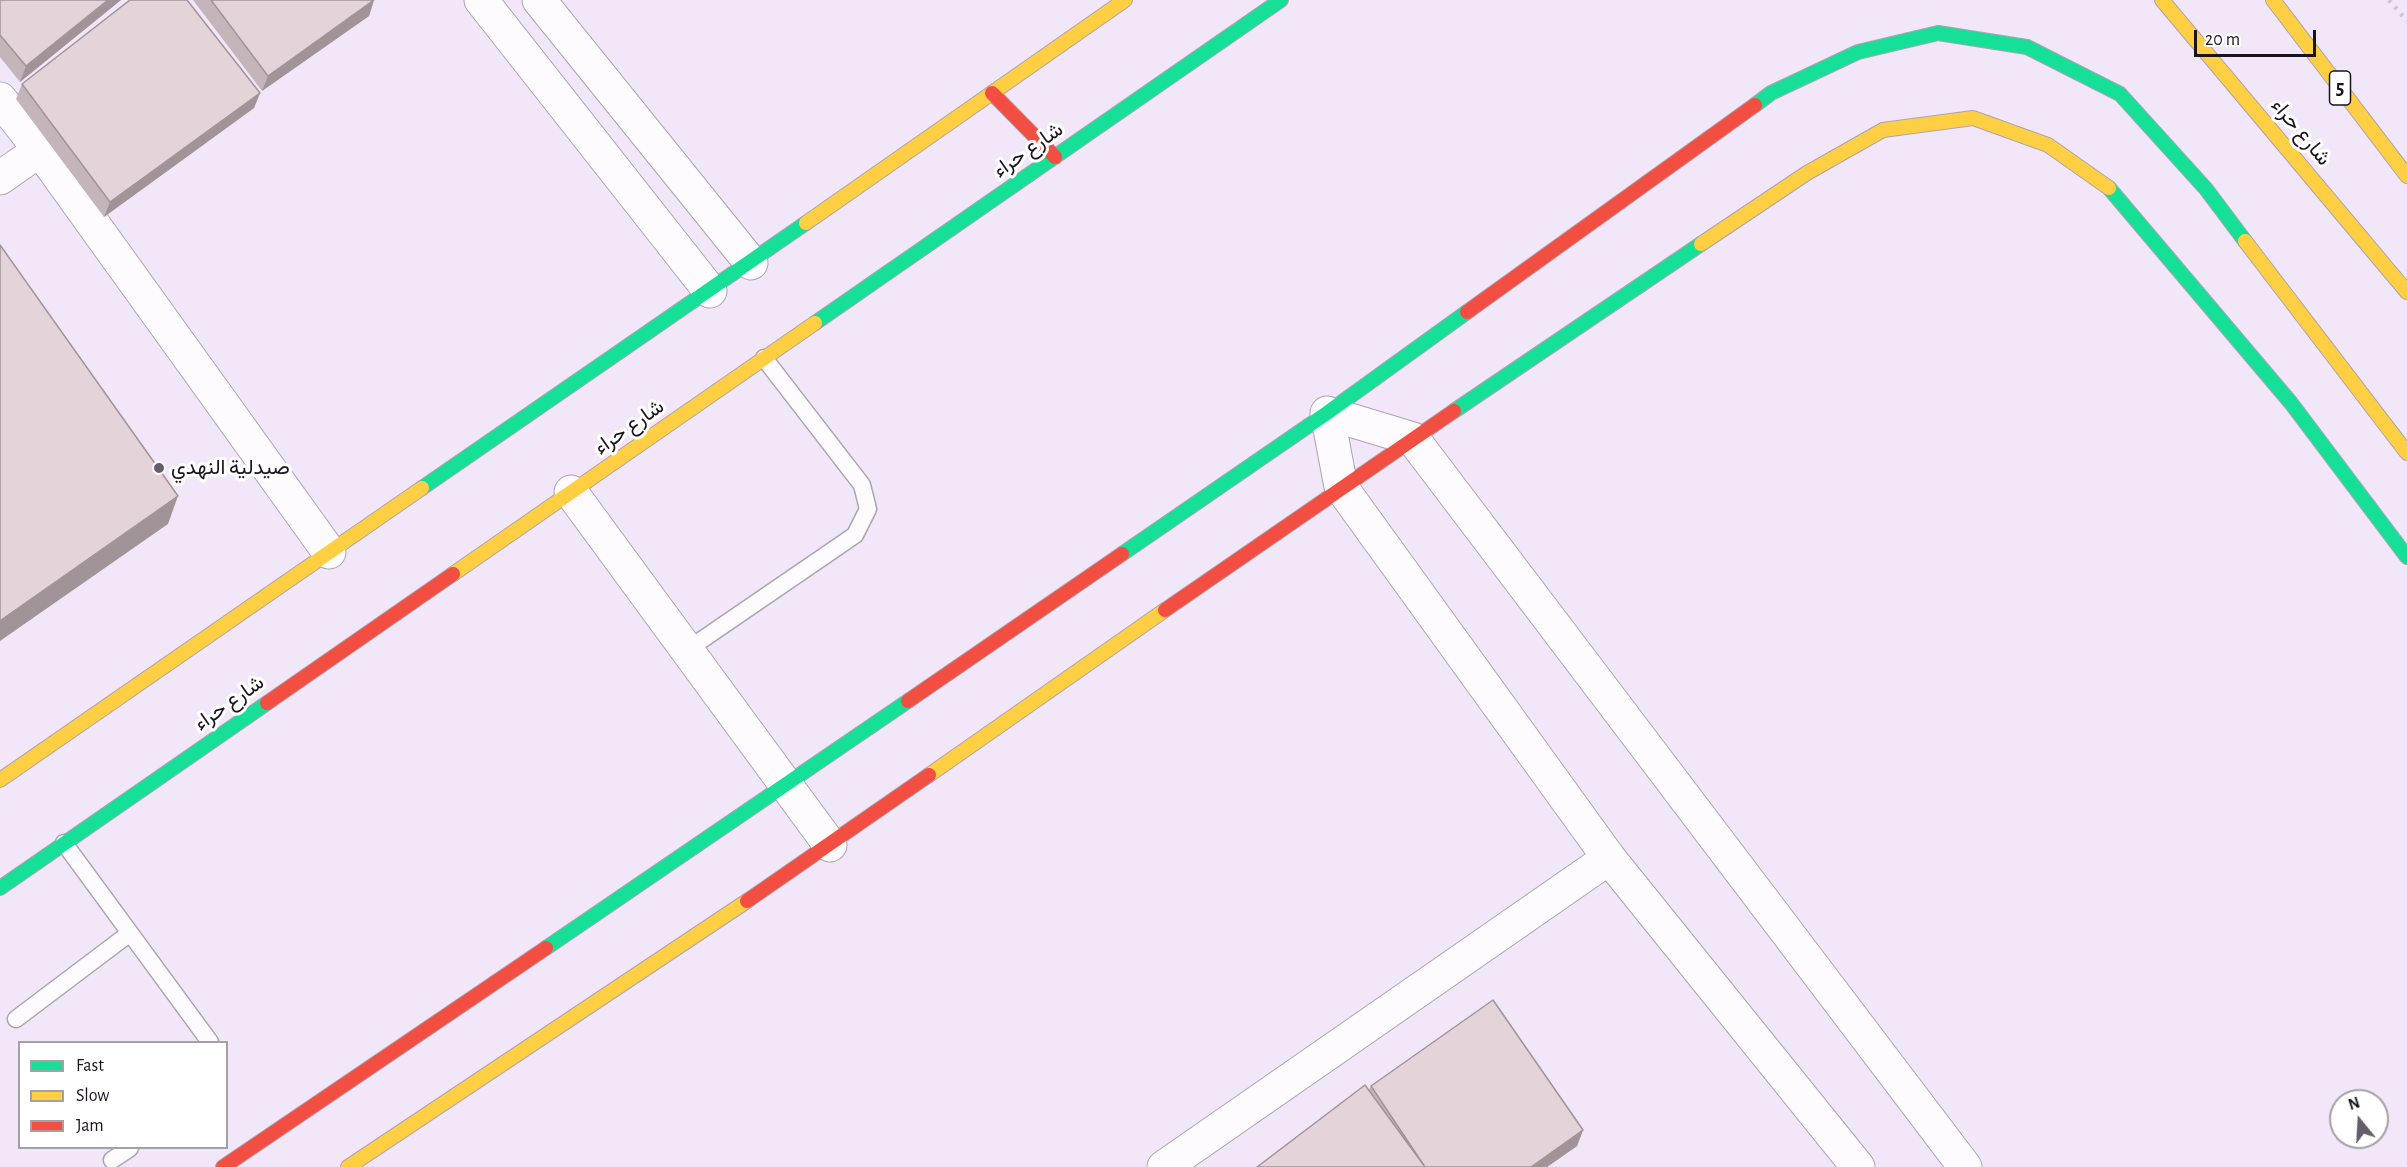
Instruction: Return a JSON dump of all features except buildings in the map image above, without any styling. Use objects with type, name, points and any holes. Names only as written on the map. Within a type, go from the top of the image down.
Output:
[{"type":"main road","points":[[0,780],[751,263],[1125,0]]},
{"type":"main road","name":"شارع حراء","points":[[0,888],[1281,0]]},
{"type":"main road","name":"شارع حراء","points":[[2162,0],[2407,292]]},
{"type":"main road","name":"5","points":[[2273,0],[2407,176]]},
{"type":"main road","points":[[223,1167],[786,785],[1327,413],[1771,93],[1858,52],[1938,33],[2027,47],[2120,94],[2206,189],[2407,453]]},
{"type":"main road","points":[[992,93],[1055,157]]},
{"type":"main road","points":[[348,1167],[830,845],[1341,487],[1826,162],[1883,130],[1973,118],[2048,145],[2109,188],[2291,402],[2407,556]]},
{"type":"street","points":[[481,0],[710,291]]},
{"type":"street","points":[[539,0],[751,263]]},
{"type":"street","points":[[0,99],[40,150],[329,552]]},
{"type":"street","points":[[0,178],[40,150]]},
{"type":"street","points":[[1858,1167],[1609,858],[1341,487],[1327,413],[1413,439],[1965,1167]]},
{"type":"street","points":[[571,492],[830,845]]},
{"type":"street","points":[[1164,1167],[1609,858]]},
{"type":"lane","points":[[687,650],[855,534],[868,509],[862,485],[764,358]]},
{"type":"lane","points":[[64,843],[209,1041]]},
{"type":"lane","points":[[16,1019],[130,933]]},
{"type":"lane","points":[[112,1160],[128,1149]]},
{"type":"railway","points":[[2389,0],[2407,21]]},
{"type":"traffic: fast","points":[[815,323],[1281,0]]},
{"type":"traffic: fast","points":[[1755,105],[1771,93],[1858,52],[1938,33],[2027,47],[2120,94],[2206,189],[2245,241]]},
{"type":"traffic: fast","points":[[2109,188],[2291,403],[2407,557]]},
{"type":"traffic: fast","points":[[422,488],[806,223]]},
{"type":"traffic: fast","points":[[1454,411],[1701,244]]},
{"type":"traffic: fast","points":[[1122,554],[1327,413],[1467,312]]},
{"type":"traffic: fast","points":[[546,948],[908,701]]},
{"type":"traffic: fast","points":[[0,888],[267,703]]},
{"type":"traffic: slow","points":[[806,223],[1125,0]]},
{"type":"traffic: slow","points":[[2162,0],[2407,292]]},
{"type":"traffic: slow","points":[[2273,0],[2407,176]]},
{"type":"traffic: slow","points":[[1701,244],[1807,173],[1883,130],[1973,118],[2048,145],[2109,188]]},
{"type":"traffic: slow","points":[[2245,241],[2407,453]]},
{"type":"traffic: slow","points":[[453,574],[815,323]]},
{"type":"traffic: slow","points":[[0,780],[422,488]]},
{"type":"traffic: slow","points":[[929,775],[1165,610]]},
{"type":"traffic: slow","points":[[348,1167],[747,901]]},
{"type":"traffic: jam","points":[[992,93],[1055,157]]},
{"type":"traffic: jam","points":[[1467,312],[1755,105]]},
{"type":"traffic: jam","points":[[1165,610],[1454,411]]},
{"type":"traffic: jam","points":[[908,701],[1122,554]]},
{"type":"traffic: jam","points":[[267,703],[453,574]]},
{"type":"traffic: jam","points":[[747,901],[929,775]]},
{"type":"traffic: jam","points":[[223,1167],[546,948]]},
{"type":"place","name":"صيدلية النهدي","points":[[159,468]]}]
